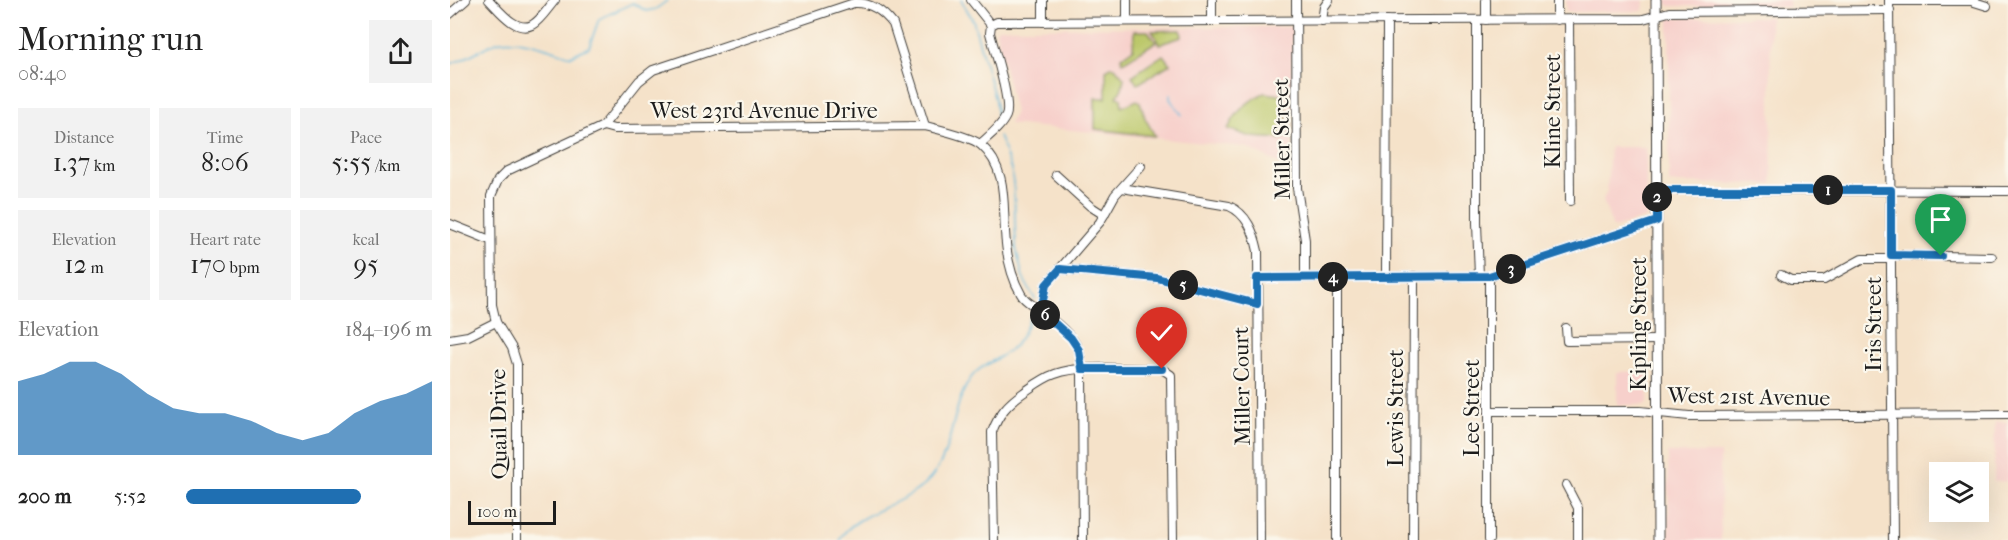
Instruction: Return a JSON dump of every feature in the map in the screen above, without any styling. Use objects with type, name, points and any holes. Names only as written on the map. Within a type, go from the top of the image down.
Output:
[{"type":"main road","name":"Kipling Street","points":[[1656,0],[1658,540]]},
{"type":"street","points":[[450,14],[466,0]]},
{"type":"street","points":[[489,0],[514,24],[529,27],[555,0]]},
{"type":"street","points":[[971,0],[995,24],[1127,21],[1643,19],[1668,12],[1971,1],[1987,6]]},
{"type":"street","points":[[1043,0],[1043,22]]},
{"type":"street","points":[[1127,0],[1127,21]]},
{"type":"street","points":[[1212,0],[1212,21]]},
{"type":"street","name":"Miller Street","points":[[1296,0],[1297,188],[1305,240],[1305,277]]},
{"type":"street","points":[[1322,21],[1324,7],[1329,0]]},
{"type":"street","points":[[1479,276],[1477,223],[1481,20],[1486,0]]},
{"type":"street","points":[[1557,0],[1557,20]]},
{"type":"street","points":[[603,126],[639,81],[653,70],[844,4],[860,3],[876,7],[893,24],[925,126]]},
{"type":"street","name":"Iris Street","points":[[1890,4],[1893,540]]},
{"type":"street","points":[[1386,276],[1387,20]]},
{"type":"street","name":"Kline Street","points":[[1569,20],[1570,201]]},
{"type":"street","points":[[995,24],[990,33],[1008,111],[1001,123],[980,144],[996,164],[1003,182],[1005,238],[1016,284],[1023,298],[1071,338],[1079,350],[1082,369],[1083,540]]},
{"type":"street","name":"West 23rd Avenue Drive","points":[[603,126],[614,129],[925,126],[980,144]]},
{"type":"street","name":"Quail Drive","points":[[517,540],[517,364],[512,348],[496,322],[492,305],[490,240],[492,196],[498,180],[507,171],[603,126]]},
{"type":"street","points":[[1041,311],[1046,285],[1100,222],[1114,195],[1141,166]]},
{"type":"street","points":[[1056,175],[1090,206],[1104,214]]},
{"type":"street","name":"Miller Court","points":[[1122,188],[1229,206],[1244,215],[1253,233],[1258,251],[1260,540]]},
{"type":"street","points":[[1657,190],[2008,191]]},
{"type":"street","points":[[1257,278],[1489,276],[1657,221]]},
{"type":"street","points":[[450,224],[490,240]]},
{"type":"street","points":[[1781,275],[1791,280],[1824,280],[1862,259],[1992,257]]},
{"type":"street","points":[[1060,269],[1157,278],[1257,304]]},
{"type":"street","name":"Lewis Street","points":[[1413,540],[1414,276]]},
{"type":"street","name":"Lee Street","points":[[1489,276],[1489,540]]},
{"type":"street","points":[[1336,278],[1337,540]]},
{"type":"street","points":[[450,339],[468,336],[496,322]]},
{"type":"street","points":[[1566,328],[1567,341],[1657,340]]},
{"type":"street","points":[[994,540],[992,432],[998,416],[1008,403],[1039,381],[1056,373],[1082,369],[1162,369],[1171,375],[1173,540]]},
{"type":"street","name":"West 21st Avenue","points":[[1489,411],[1658,412],[1689,416],[2008,414]]},
{"type":"street","points":[[1566,485],[1578,508],[1578,540]]},
{"type":"shaded area","points":[[1566,0],[1644,0],[1643,11],[1566,12]]},
{"type":"shaded area","points":[[1667,0],[1789,0],[1789,7],[1670,6]]},
{"type":"shaded area","points":[[1770,17],[1772,184],[1669,183],[1669,18]]},
{"type":"shaded area","points":[[1292,27],[1292,170],[1246,147],[1009,124],[1015,112],[996,31],[998,28]]},
{"type":"shaded area","points":[[1610,147],[1646,147],[1646,218],[1613,228],[1603,200],[1607,191]]},
{"type":"shaded area","points":[[1645,371],[1648,401],[1644,405],[1617,405],[1617,372]]},
{"type":"shaded area","points":[[1995,422],[2008,422],[2008,481],[1994,482]]},
{"type":"shaded area","points":[[1668,453],[1720,453],[1721,540],[1669,540]]},
{"type":"green space","points":[[1181,30],[1182,37],[1160,44],[1152,31]]},
{"type":"green space","points":[[1134,31],[1148,31],[1156,42],[1123,62],[1121,58],[1133,49]]},
{"type":"green space","points":[[1163,55],[1170,64],[1138,84],[1132,76]]},
{"type":"green space","points":[[1115,67],[1124,78],[1117,97],[1121,98],[1122,107],[1137,100],[1140,102],[1145,118],[1155,136],[1095,129],[1095,98],[1106,98],[1106,70]]},
{"type":"green space","points":[[1264,93],[1281,95],[1286,106],[1287,134],[1282,139],[1251,137],[1228,129],[1243,108]]},
{"type":"waterway","points":[[450,64],[491,44],[505,41],[534,44],[571,56],[589,47],[599,19],[633,3],[646,11],[656,9],[668,0]]},
{"type":"waterway","points":[[961,0],[973,20],[995,100],[997,118]]},
{"type":"waterway","points":[[1171,94],[1170,99],[1182,115]]},
{"type":"waterway","points":[[999,136],[1011,169],[1016,248],[1023,278],[1035,299]]},
{"type":"waterway","points":[[840,540],[853,525],[908,496],[929,480],[945,454],[957,409],[969,381],[983,367],[1016,344],[1032,312]]},
{"type":"route","points":[[1162,369],[1082,369],[1079,350],[1071,338],[1041,311],[1043,291],[1051,278],[1060,269],[1157,278],[1257,304],[1257,278],[1489,276],[1657,221],[1657,190],[1891,190],[1891,255],[1941,256]]}]
